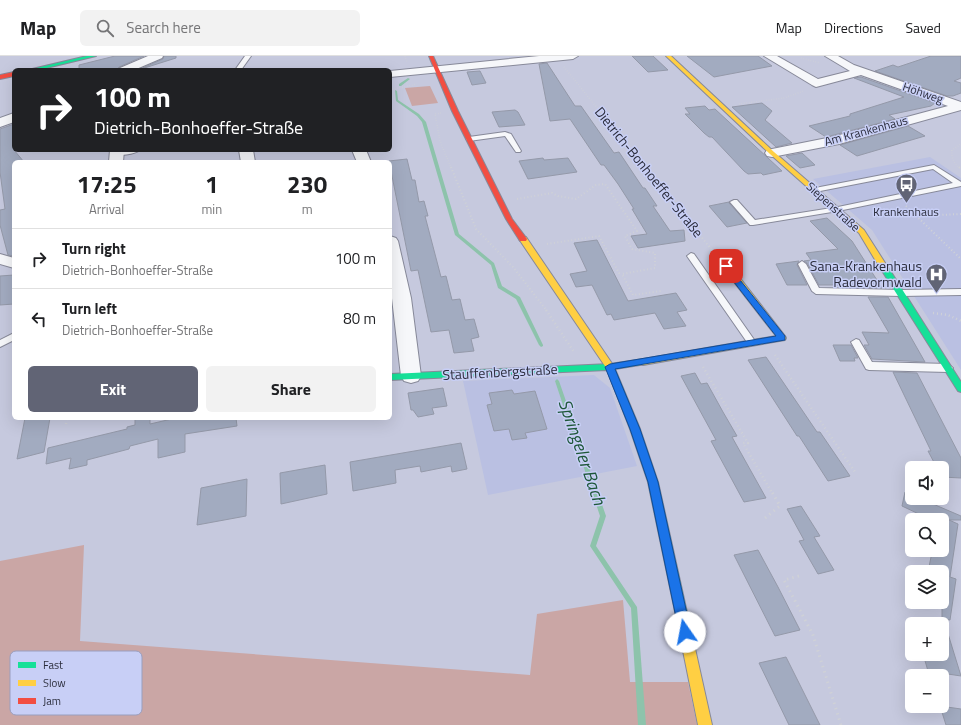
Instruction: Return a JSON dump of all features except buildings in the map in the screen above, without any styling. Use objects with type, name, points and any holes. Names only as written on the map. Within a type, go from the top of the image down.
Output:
[{"type":"street","points":[[40,68],[94,56]]},
{"type":"street","points":[[129,68],[158,56]]},
{"type":"street","points":[[431,56],[436,70],[469,139],[509,219],[610,367],[635,429],[653,482],[705,725]]},
{"type":"street","points":[[392,74],[539,58],[573,56]]},
{"type":"street","name":"Siepenstraße","points":[[668,56],[772,153],[838,209],[862,232],[961,389]]},
{"type":"street","points":[[769,56],[816,83],[862,71]]},
{"type":"street","name":"Höhweg","points":[[830,56],[884,80],[959,104]]},
{"type":"street","points":[[0,77],[12,74]]},
{"type":"street","name":"Am Krankenhaus","points":[[772,153],[834,141],[959,104]]},
{"type":"street","points":[[0,122],[12,118]]},
{"type":"street","points":[[392,250],[402,298],[411,376]]},
{"type":"street","points":[[0,259],[12,262]]},
{"type":"street","points":[[610,367],[782,338],[726,266]]},
{"type":"street","name":"Stauffenbergstraße","points":[[392,377],[610,367]]},
{"type":"lane","points":[[239,68],[248,56]]},
{"type":"lane","points":[[469,139],[506,134],[509,135],[518,151]]},
{"type":"lane","points":[[116,155],[129,152]]},
{"type":"lane","points":[[734,202],[753,223],[838,209],[959,184],[934,167],[815,190]]},
{"type":"lane","points":[[691,256],[752,343]]},
{"type":"lane","points":[[802,264],[816,291],[901,293],[961,292]]},
{"type":"lane","points":[[0,344],[12,337]]},
{"type":"lane","points":[[856,342],[869,366],[948,368]]},
{"type":"path","name":"Dietrich-Bonhoeffer-Straße","points":[[557,58],[726,266]]},
{"type":"path","points":[[722,106],[784,98],[816,86],[816,83]]},
{"type":"path","points":[[434,114],[440,141],[476,229],[513,267],[542,304],[585,368]]},
{"type":"path","points":[[961,144],[952,150],[952,154],[953,162],[961,169]]},
{"type":"path","points":[[500,202],[552,193],[558,196],[576,199],[596,185],[605,184],[637,230],[625,236],[632,249],[655,253],[656,268],[622,274]]},
{"type":"path","points":[[897,197],[961,258]]},
{"type":"path","points":[[917,216],[961,214]]},
{"type":"path","points":[[528,246],[599,236],[618,273],[622,274],[633,295],[661,291]]},
{"type":"path","points":[[931,313],[938,313],[961,320]]},
{"type":"path","points":[[765,341],[855,472]]},
{"type":"path","points":[[695,353],[748,443],[743,444],[780,506],[765,518]]},
{"type":"path","points":[[66,424],[67,420]]},
{"type":"path","points":[[799,576],[784,580],[813,635],[841,725]]},
{"type":"shaded area","points":[[430,86],[438,103],[412,106],[405,88]]},
{"type":"shaded area","name":"Sana-Krankenhaus Radevormwald","points":[[930,157],[961,178],[961,370],[872,230],[813,179]]},
{"type":"shaded area","points":[[594,375],[610,388],[637,466],[488,495],[463,381]]},
{"type":"shaded area","points":[[84,545],[80,641],[530,675],[537,614],[623,600],[630,682],[688,682],[697,725],[0,725],[0,561]]},
{"type":"waterway","name":"Springeler Bach","points":[[400,85],[409,79]]},
{"type":"waterway","name":"Springeler Bach","points":[[396,91],[397,100],[418,115],[424,122],[457,235],[493,264],[500,287],[518,298],[541,345]]},
{"type":"waterway","name":"Springeler Bach","points":[[557,381],[603,516],[593,546],[634,607],[642,725]]},
{"type":"traffic: fast","points":[[40,68],[94,56]]},
{"type":"traffic: fast","points":[[883,266],[961,389]]},
{"type":"traffic: fast","points":[[392,377],[610,367],[643,362]]},
{"type":"traffic: fast","points":[[610,367],[635,429],[653,482],[684,626]]},
{"type":"traffic: slow","points":[[668,56],[772,153],[862,232],[883,266]]},
{"type":"traffic: slow","points":[[523,239],[610,367]]},
{"type":"traffic: slow","points":[[643,362],[782,338],[726,266]]},
{"type":"traffic: slow","points":[[684,626],[705,725]]},
{"type":"traffic: jam","points":[[431,56],[455,111],[509,219],[523,239]]},
{"type":"traffic: jam","points":[[0,77],[12,74]]},
{"type":"place","name":"Krankenhaus","points":[[906,204]]},
{"type":"place","name":"Sana-Krankenhaus Radevormwald","points":[[937,294]]},
{"type":"route","points":[[685,632],[653,482],[635,429],[610,367],[782,338],[726,266]]}]
